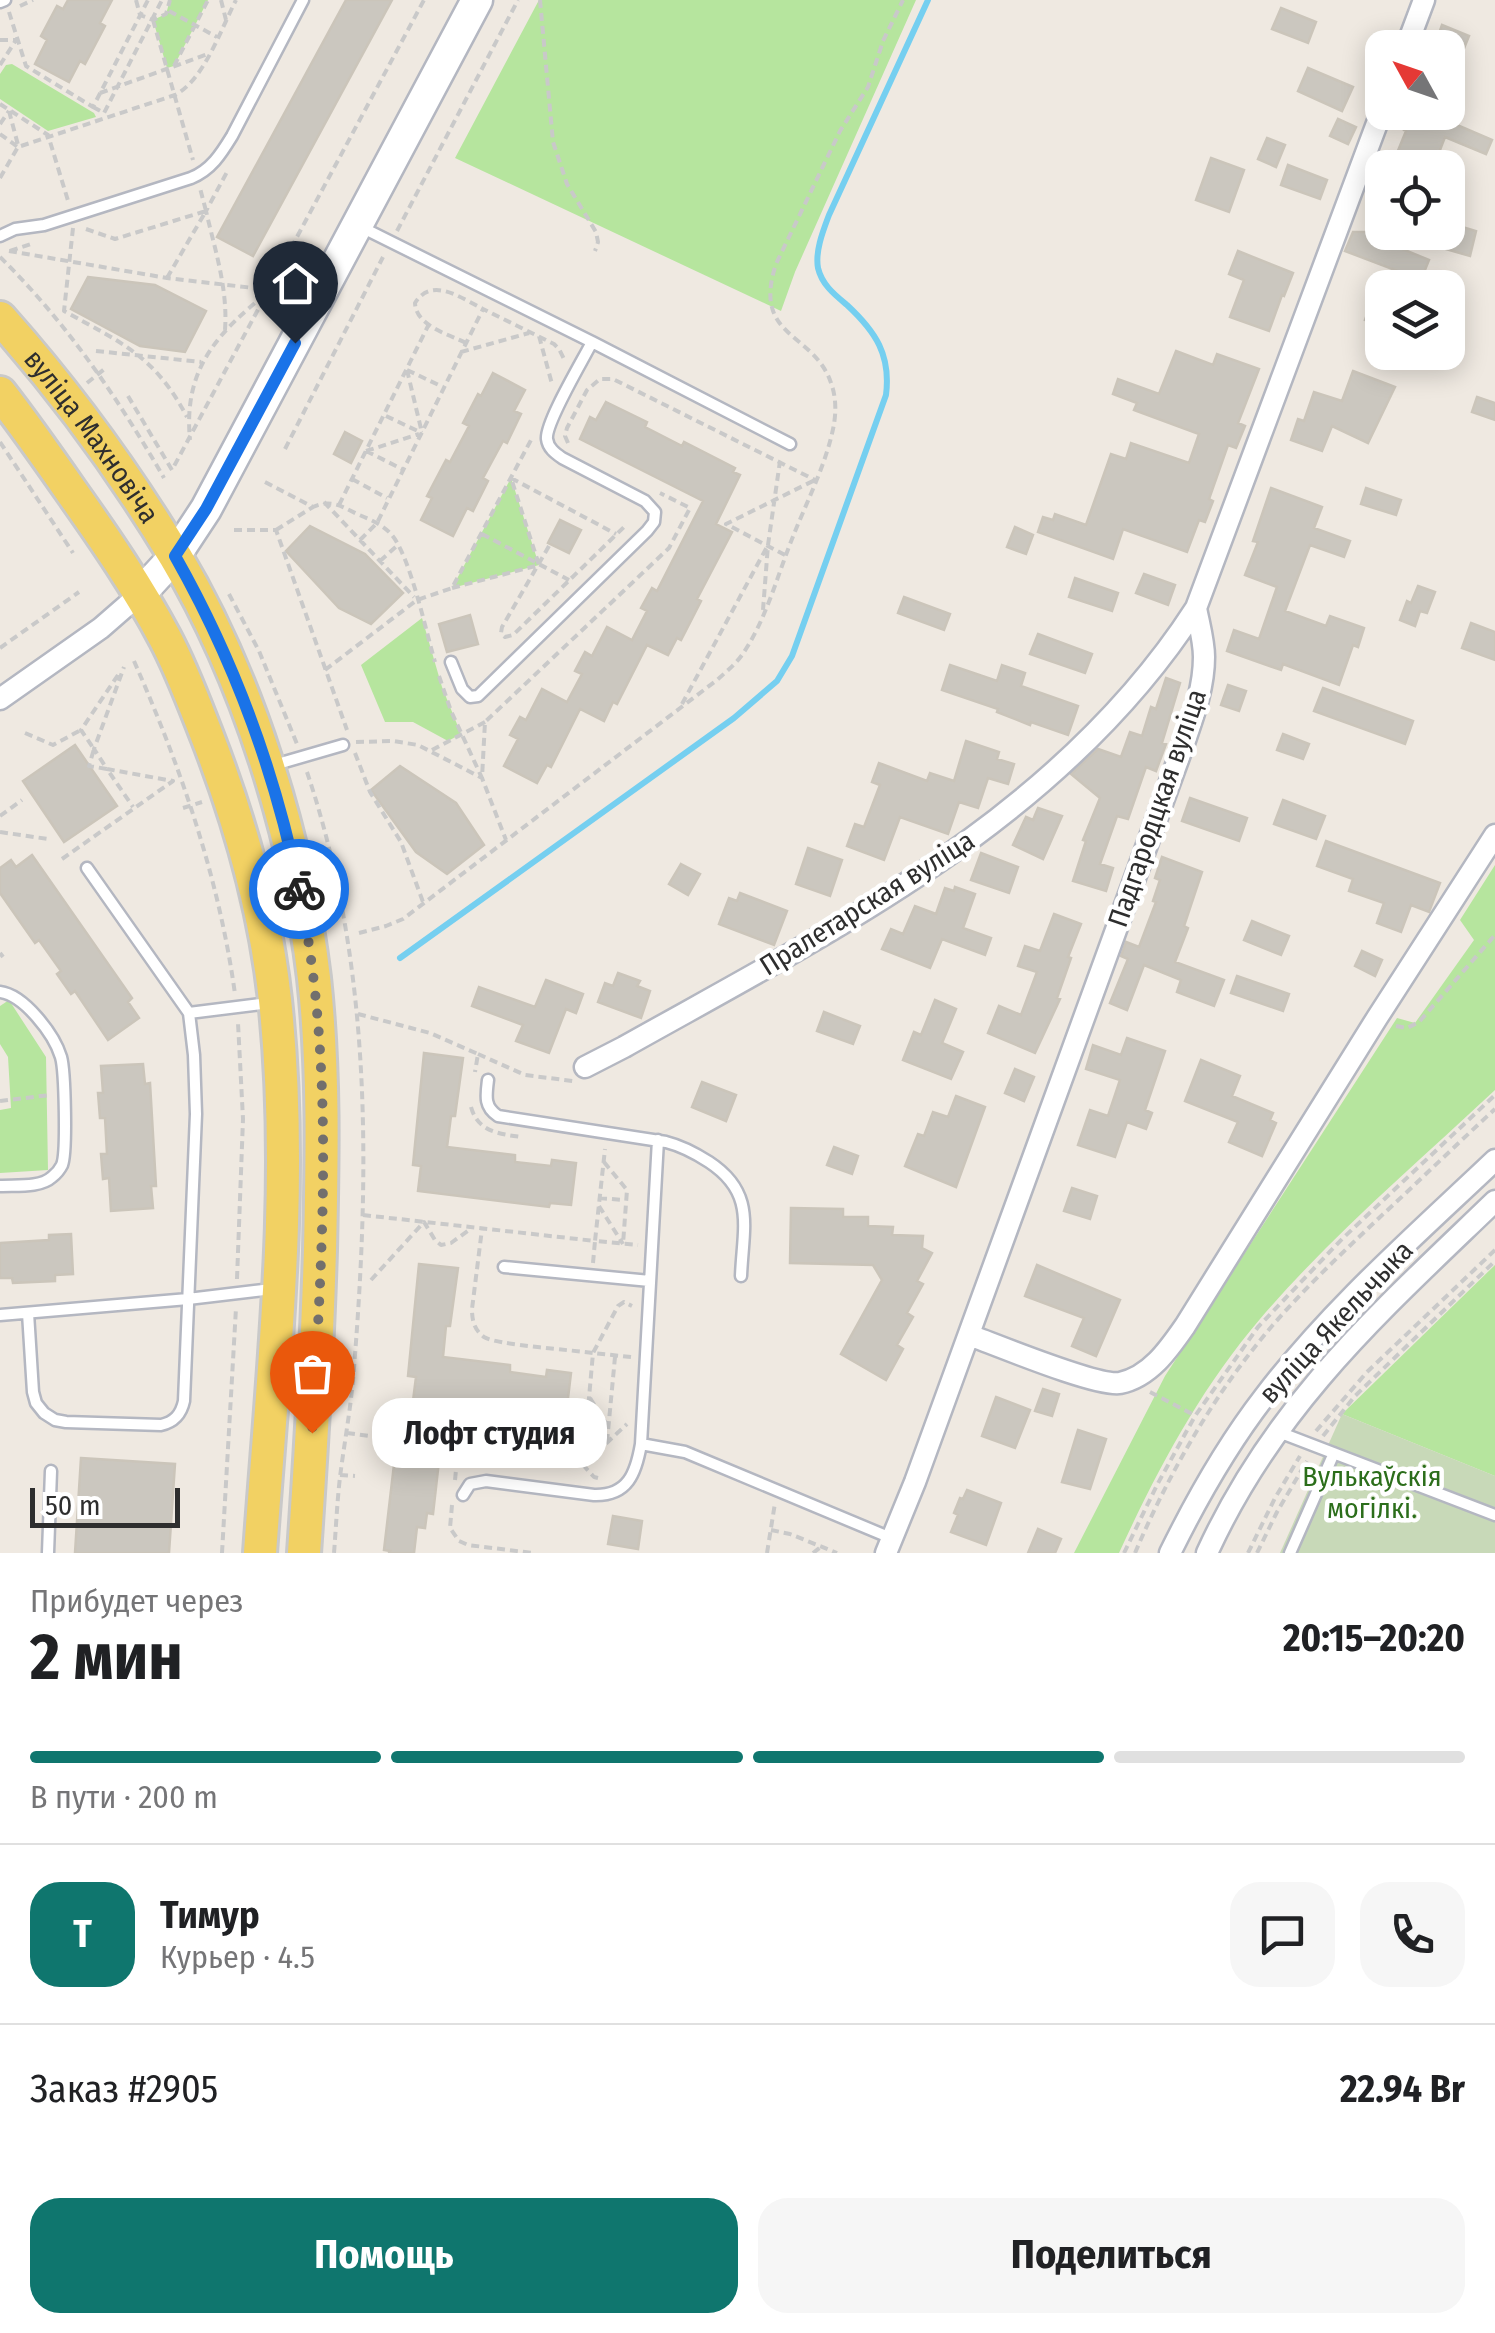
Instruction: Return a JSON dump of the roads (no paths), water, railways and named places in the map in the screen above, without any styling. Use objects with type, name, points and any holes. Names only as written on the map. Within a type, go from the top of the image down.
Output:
[{"type":"main road","name":"вуліца Махновіча","points":[[0,318],[86,425],[175,556],[223,652],[268,766],[288,842],[306,922],[322,1094],[319,1300],[304,1553]]},
{"type":"main road","name":"вуліца Махновіча","points":[[0,393],[140,594],[185,680],[228,793],[256,888],[275,1002],[283,1141],[278,1288],[260,1553]]},
{"type":"street","points":[[0,699],[101,628],[175,556],[206,509],[476,0]]},
{"type":"street","points":[[1413,30],[1424,0]]},
{"type":"street","name":"Падгародцкая вуліца","points":[[889,1546],[912,1492],[1194,712],[1204,657],[1196,608],[1375,130]]},
{"type":"street","name":"Пралетарская вуліца","points":[[586,1075],[624,1047],[915,880],[970,841],[1042,782],[1104,722],[1171,646],[1196,608]]},
{"type":"street","points":[[969,1335],[1112,1383],[1128,1380],[1150,1368],[1177,1337],[1495,835]]},
{"type":"street","name":"вуліца Якельчыка","points":[[1170,1553],[1193,1506],[1244,1425],[1287,1368],[1495,1160]]},
{"type":"street","name":"вуліца Якельчыка","points":[[1207,1553],[1234,1498],[1276,1431],[1316,1380],[1495,1201]]},
{"type":"lane","points":[[0,236],[197,176],[213,164],[303,0]]},
{"type":"lane","points":[[358,225],[790,444]]},
{"type":"lane","points":[[451,662],[464,692],[470,697],[478,696],[654,522],[655,512],[649,504],[562,458],[548,442],[548,428],[592,342]]},
{"type":"lane","points":[[268,766],[347,744]]},
{"type":"lane","points":[[28,1314],[33,1392],[44,1413],[60,1422],[161,1425],[172,1422],[182,1408],[196,1114],[189,1013],[86,868]]},
{"type":"lane","points":[[0,992],[22,1001],[55,1043],[63,1065],[64,1154],[60,1168],[46,1182],[0,1186]]},
{"type":"lane","points":[[189,1013],[275,1002]]},
{"type":"lane","points":[[488,1080],[486,1102],[498,1116],[658,1140],[698,1155],[721,1170],[737,1187],[742,1202],[742,1276]]},
{"type":"lane","points":[[458,1490],[486,1481],[610,1494],[630,1479],[641,1444],[658,1140]]},
{"type":"lane","points":[[504,1267],[650,1281]]},
{"type":"lane","points":[[0,1315],[188,1300],[278,1288]]},
{"type":"lane","points":[[1276,1431],[1495,1514]]},
{"type":"lane","points":[[641,1444],[685,1452],[889,1546]]},
{"type":"lane","points":[[1290,1553],[1334,1453]]},
{"type":"lane","points":[[48,1553],[51,1471]]},
{"type":"waterway","points":[[400,958],[734,718],[777,681],[792,656],[886,395],[887,381],[884,356],[873,335],[823,280],[817,261],[819,248],[829,215],[928,0]]},
{"type":"place","name":"Лофт студия","points":[[312,1433]]},
{"type":"park label","name":"Вулькаўскія могілкі.","points":[[1372,1492]]}]
